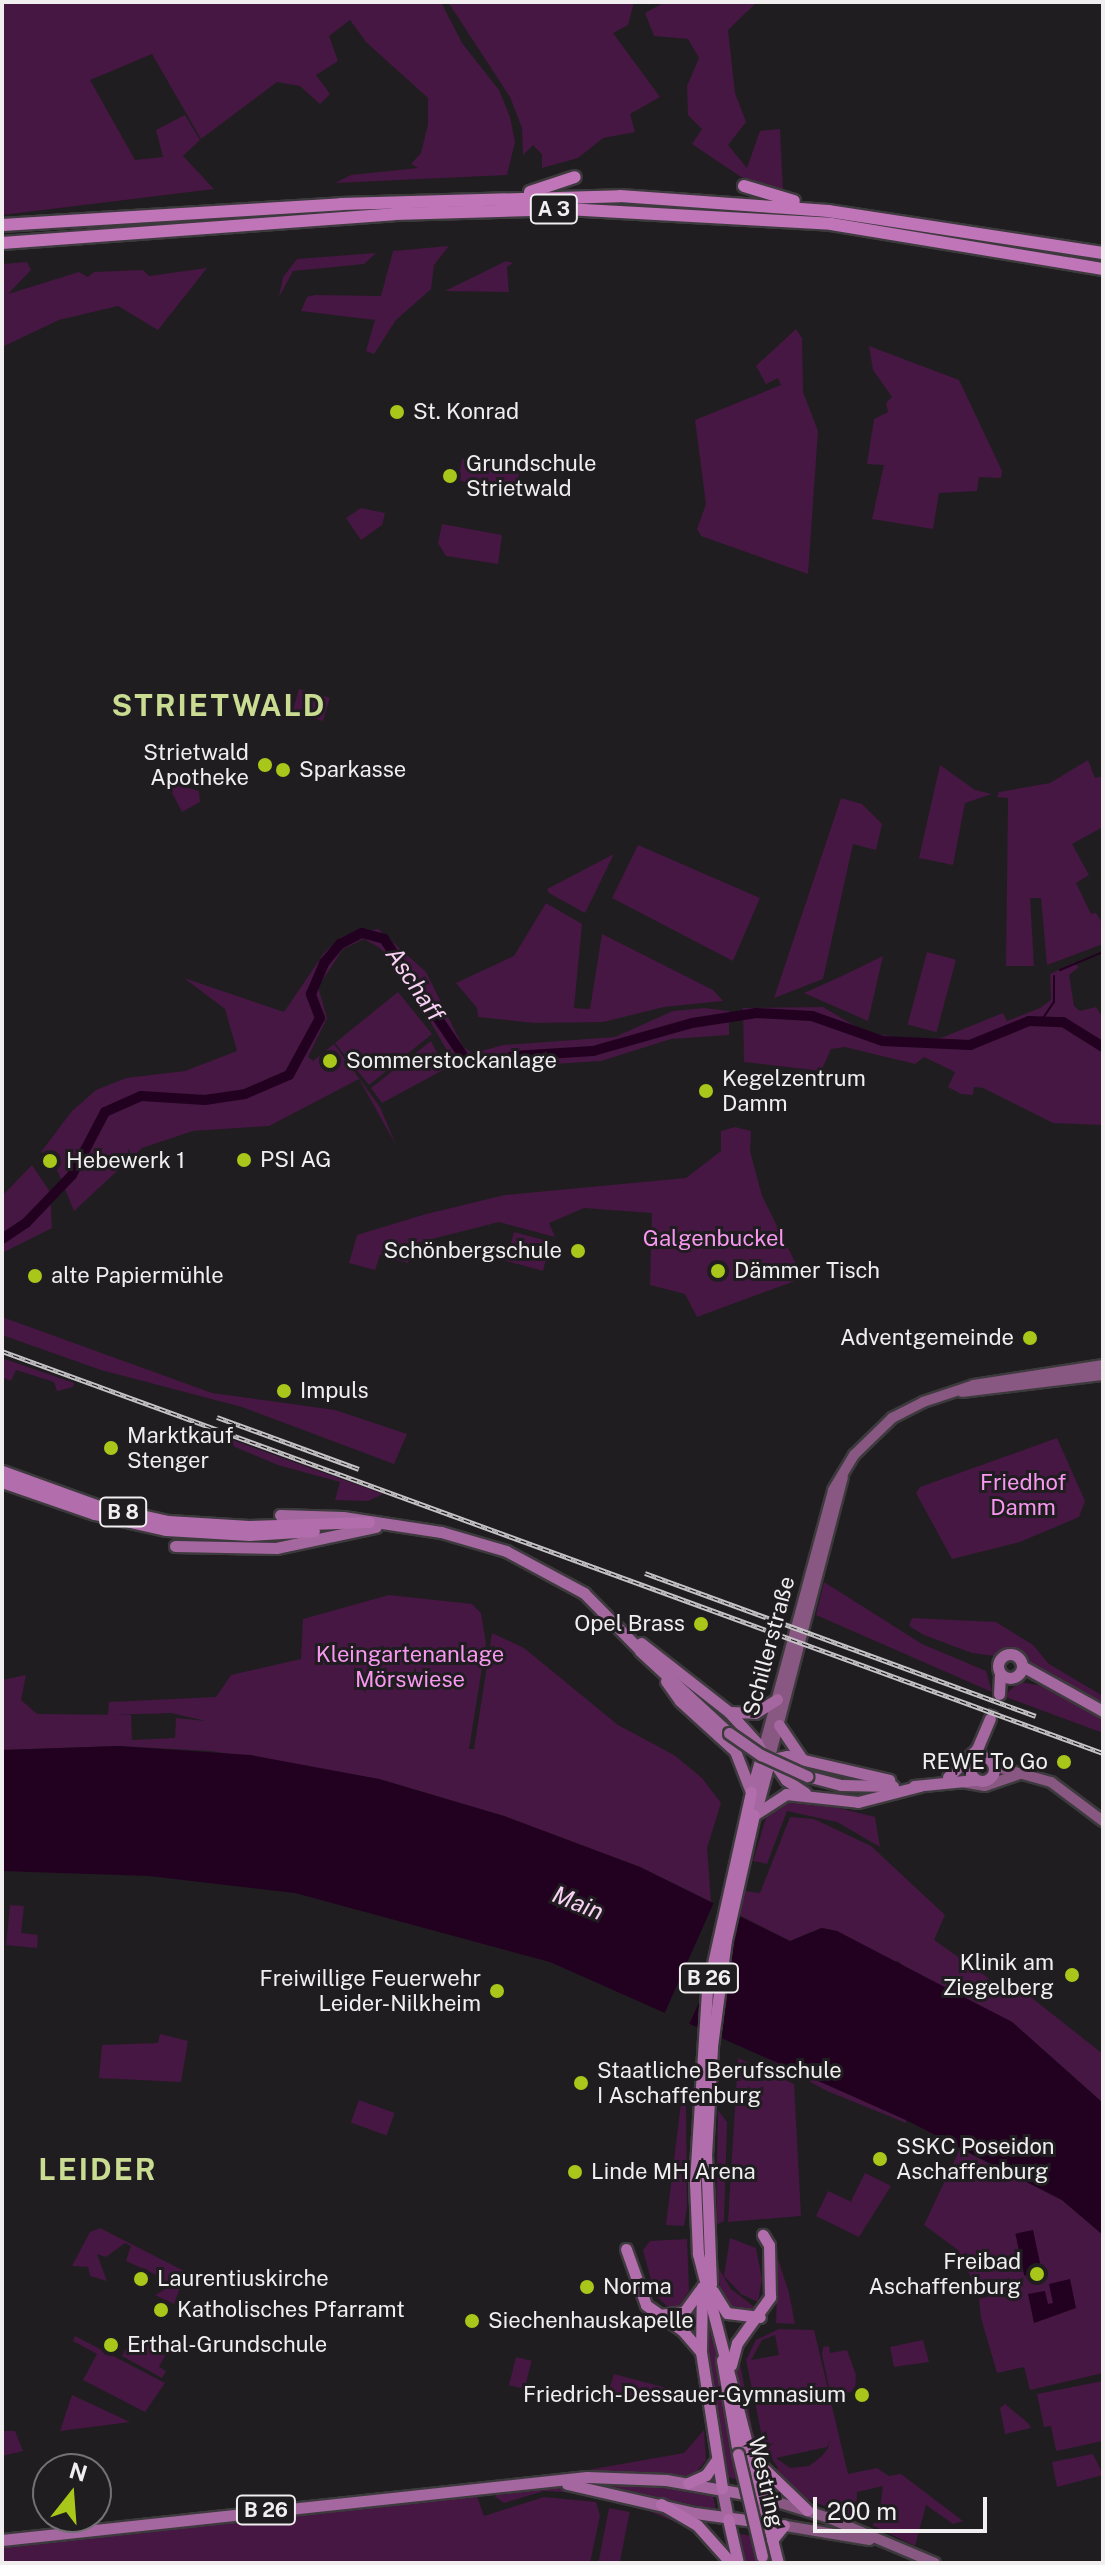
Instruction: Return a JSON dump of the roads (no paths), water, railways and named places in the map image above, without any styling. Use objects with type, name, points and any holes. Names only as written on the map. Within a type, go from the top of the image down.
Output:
[{"type":"highway","points":[[515,196],[575,177]]},
{"type":"highway","points":[[744,186],[828,211]]},
{"type":"highway","name":"A 3","points":[[2,225],[515,196],[658,198],[828,211],[1103,253]]},
{"type":"highway","name":"A 3","points":[[2,243],[394,214],[566,209],[831,224],[1103,269]]},
{"type":"highway","name":"B 8","points":[[2,1471],[96,1505],[168,1521],[249,1526],[365,1525]]},
{"type":"highway","name":"B 8","points":[[2,1482],[94,1514],[166,1530],[258,1535],[365,1525]]},
{"type":"highway","name":"Schillerstraße","points":[[744,1833],[751,1792]]},
{"type":"highway","name":"Schillerstraße","points":[[744,1833],[754,1815]]},
{"type":"highway","name":"Westring","points":[[744,1833],[718,1993],[701,2126],[701,2212],[705,2280],[714,2314],[738,2454],[763,2559]]},
{"type":"highway","points":[[732,2373],[737,2343],[760,2317],[771,2290],[769,2245],[763,2235]]},
{"type":"highway","name":"Westring","points":[[703,2247],[705,2280],[714,2314]]},
{"type":"highway","points":[[631,2249],[635,2280],[651,2311],[682,2330],[701,2352]]},
{"type":"highway","points":[[705,2280],[727,2313],[760,2317]]},
{"type":"highway","points":[[705,2280],[701,2352],[715,2462],[722,2488]]},
{"type":"highway","points":[[651,2311],[667,2316],[684,2312],[697,2300],[705,2280]]},
{"type":"highway","name":"B 26","points":[[714,2314],[732,2373],[751,2456]]},
{"type":"highway","points":[[751,2456],[761,2497]]},
{"type":"highway","points":[[751,2456],[774,2484],[807,2510]]},
{"type":"highway","points":[[688,2483],[706,2475],[715,2462]]},
{"type":"highway","points":[[661,2504],[697,2525],[731,2563]]},
{"type":"highway","points":[[728,2519],[738,2563]]},
{"type":"highway","points":[[768,2523],[778,2563]]},
{"type":"highway","points":[[772,2540],[784,2525]]},
{"type":"main road","name":"Schillerstraße","points":[[754,1815],[777,1699],[822,1526],[854,1455],[892,1418],[955,1392],[1006,1379],[1103,1365]]},
{"type":"main road","name":"Schillerstraße","points":[[955,1392],[1103,1375]]},
{"type":"main road","name":"Schillerstraße","points":[[751,1792],[779,1725],[843,1474]]},
{"type":"main road","points":[[280,1515],[365,1525]]},
{"type":"main road","points":[[175,1546],[276,1548],[365,1525]]},
{"type":"main road","name":"B 8","points":[[365,1525],[410,1527],[472,1540],[537,1567],[591,1598],[644,1654]]},
{"type":"main road","name":"B 8","points":[[537,1567],[644,1654],[729,1733],[769,1760],[807,1776],[879,1786],[915,1784]]},
{"type":"main road","points":[[626,1634],[729,1712],[786,1780],[810,1795]]},
{"type":"main road","points":[[660,1668],[680,1701],[735,1751],[751,1792]]},
{"type":"main road","points":[[1012,1674],[1044,1682],[1103,1711]]},
{"type":"main road","points":[[729,1712],[755,1713],[777,1699]]},
{"type":"main road","points":[[779,1725],[801,1759]]},
{"type":"main road","points":[[954,1779],[977,1749],[988,1726],[988,1765]]},
{"type":"main road","points":[[735,1751],[801,1759],[855,1775],[915,1784]]},
{"type":"main road","points":[[972,1775],[988,1765]]},
{"type":"main road","points":[[754,1815],[779,1796],[810,1795],[858,1802],[915,1784],[972,1775],[988,1765],[1051,1782],[1103,1821]]},
{"type":"main road","points":[[954,1779],[981,1787],[1017,1773]]},
{"type":"main road","name":"B 26","points":[[2,2540],[531,2482],[598,2477],[688,2483]]},
{"type":"main road","name":"B 26","points":[[531,2482],[600,2488],[728,2519],[745,2520]]},
{"type":"main road","points":[[688,2483],[722,2488],[807,2510],[935,2563]]},
{"type":"main road","points":[[722,2488],[728,2519]]},
{"type":"main road","points":[[761,2497],[745,2520],[891,2545]]},
{"type":"main road","points":[[761,2497],[768,2523]]},
{"type":"water","name":"Main","points":[[118,1746],[250,1755],[379,1779],[504,1816],[640,1867],[790,1941],[822,1928],[837,1931],[1012,2022],[1103,2103],[1103,2235],[1062,2200],[906,2120],[550,1962],[295,1893],[149,1876],[2,1871],[2,1750]]},
{"type":"water","points":[[1033,2230],[1042,2272],[1024,2276],[1015,2234]]},
{"type":"water","points":[[1070,2279],[1076,2308],[1034,2323],[1028,2294],[1045,2291],[1048,2304],[1053,2303],[1049,2284]]},
{"type":"waterway","name":"Aschaff","points":[[2,1239],[26,1223],[72,1175],[105,1112],[141,1096],[205,1100],[245,1094],[289,1075],[320,1018],[311,994],[324,963],[340,944],[362,933],[384,939],[466,1060],[489,1065],[514,1056],[593,1051],[692,1023],[756,1013],[812,1016],[883,1041],[970,1045],[1029,1021],[1063,1022],[1103,1047]]},
{"type":"waterway","points":[[1060,970],[1103,952]]},
{"type":"waterway","points":[[1041,1021],[1054,1002],[1054,976]]},
{"type":"tunnel","points":[[990,1719],[999,1694]]},
{"type":"railway","points":[[2,1351],[1103,1753]]},
{"type":"railway","points":[[217,1417],[359,1469]]},
{"type":"railway","points":[[645,1573],[1036,1716]]},
{"type":"place","name":"St. Konrad","points":[[397,412]]},
{"type":"place","name":"Grundschule Strietwald","points":[[450,476]]},
{"type":"place","name":"Strietwald Apotheke","points":[[265,765]]},
{"type":"place","name":"Sparkasse","points":[[283,770]]},
{"type":"place","name":"Sommerstockanlage","points":[[330,1061]]},
{"type":"place","name":"Kegelzentrum Damm","points":[[706,1091]]},
{"type":"place","name":"PSI AG","points":[[244,1160]]},
{"type":"place","name":"Hebewerk 1","points":[[50,1161]]},
{"type":"place","name":"Schönbergschule","points":[[578,1251]]},
{"type":"place","name":"Dämmer Tisch","points":[[718,1271]]},
{"type":"place","name":"alte Papiermühle","points":[[35,1276]]},
{"type":"place","name":"Adventgemeinde","points":[[1030,1338]]},
{"type":"place","name":"Impuls","points":[[284,1391]]},
{"type":"place","name":"Marktkauf Stenger","points":[[111,1448]]},
{"type":"place","name":"Opel Brass","points":[[701,1624]]},
{"type":"place","name":"REWE To Go","points":[[1064,1762]]},
{"type":"place","name":"Klinik am Ziegelberg","points":[[1072,1975]]},
{"type":"place","name":"Freiwillige Feuerwehr Leider-Nilkheim","points":[[497,1991]]},
{"type":"place","name":"Staatliche Berufsschule I Aschaffenburg","points":[[581,2083]]},
{"type":"place","name":"SSKC Poseidon Aschaffenburg","points":[[880,2159]]},
{"type":"place","name":"Linde MH Arena","points":[[575,2172]]},
{"type":"place","name":"Freibad Aschaffenburg","points":[[1037,2274]]},
{"type":"place","name":"Laurentiuskirche","points":[[141,2279]]},
{"type":"place","name":"Norma","points":[[587,2287]]},
{"type":"place","name":"Katholisches Pfarramt","points":[[161,2310]]},
{"type":"place","name":"Siechenhauskapelle","points":[[472,2321]]},
{"type":"place","name":"Erthal-Grundschule","points":[[111,2345]]},
{"type":"place","name":"Friedrich-Dessauer-Gymnasium","points":[[862,2395]]},
{"type":"district","name":"STRIETWALD","points":[[219,705]]},
{"type":"district","name":"LEIDER","points":[[98,2169]]},
{"type":"park label","name":"Galgenbuckel","points":[[714,1239]]},
{"type":"park label","name":"Friedhof Damm","points":[[1023,1494]]},
{"type":"park label","name":"Kleingartenanlage Mörswiese","points":[[410,1666]]}]
